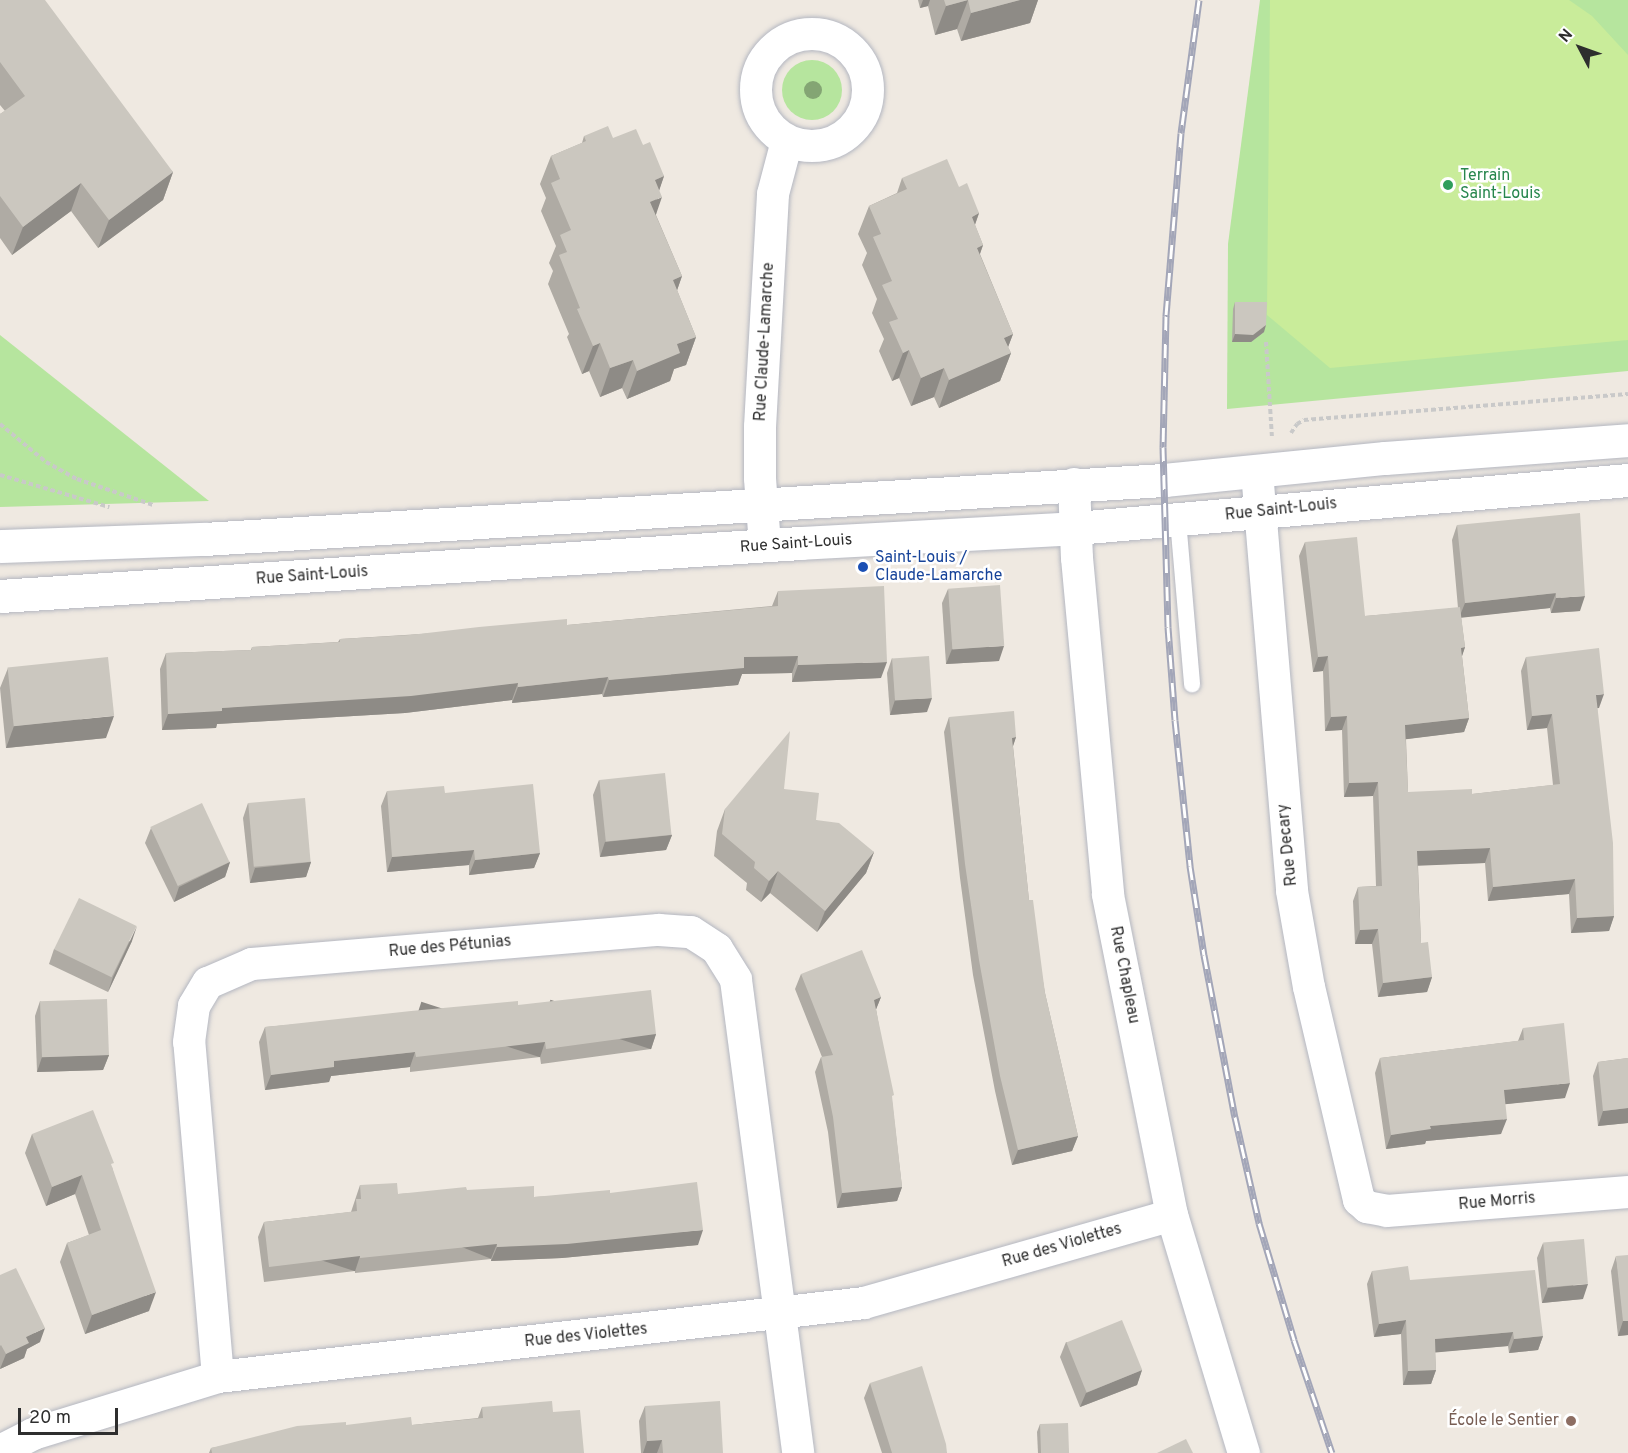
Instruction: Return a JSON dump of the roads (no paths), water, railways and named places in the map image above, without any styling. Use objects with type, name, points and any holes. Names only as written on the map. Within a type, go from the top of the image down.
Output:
[{"type":"street","name":"Rue Claude-Lamarche","points":[[765,545],[760,427],[773,194],[787,141]]},
{"type":"street","points":[[0,546],[204,539],[762,506],[1257,472],[1385,458],[1628,440]]},
{"type":"street","name":"Rue Decary","points":[[1257,472],[1292,891],[1309,987],[1353,1183],[1359,1200],[1367,1207]]},
{"type":"street","name":"Rue Saint-Louis","points":[[0,596],[765,545],[1076,528],[1628,480]]},
{"type":"street","name":"Rue Chapleau","points":[[1074,484],[1108,895],[1172,1215],[1244,1453]]},
{"type":"street","name":"Rue des Pétunias","points":[[218,1377],[189,1042],[194,1006],[208,983],[252,964],[659,930],[691,932],[717,949],[736,980],[798,1453]]},
{"type":"street","name":"Rue Morris","points":[[1367,1207],[1387,1211],[1406,1210],[1628,1192]]},
{"type":"street","name":"Rue des Violettes","points":[[0,1451],[33,1434],[218,1377],[864,1303],[1172,1215]]},
{"type":"lane","points":[[1178,520],[1192,684]]},
{"type":"railway","points":[[1199,0],[1181,133],[1166,316],[1163,447],[1168,627],[1175,720],[1190,866],[1204,955],[1235,1117],[1259,1223],[1294,1340],[1332,1453]]},
{"type":"place","name":"Terrain Saint-Louis","points":[[1448,185]]},
{"type":"place","name":"Saint-Louis / Claude-Lamarche","points":[[863,567]]},
{"type":"place","name":"École le Sentier","points":[[1571,1421]]}]
